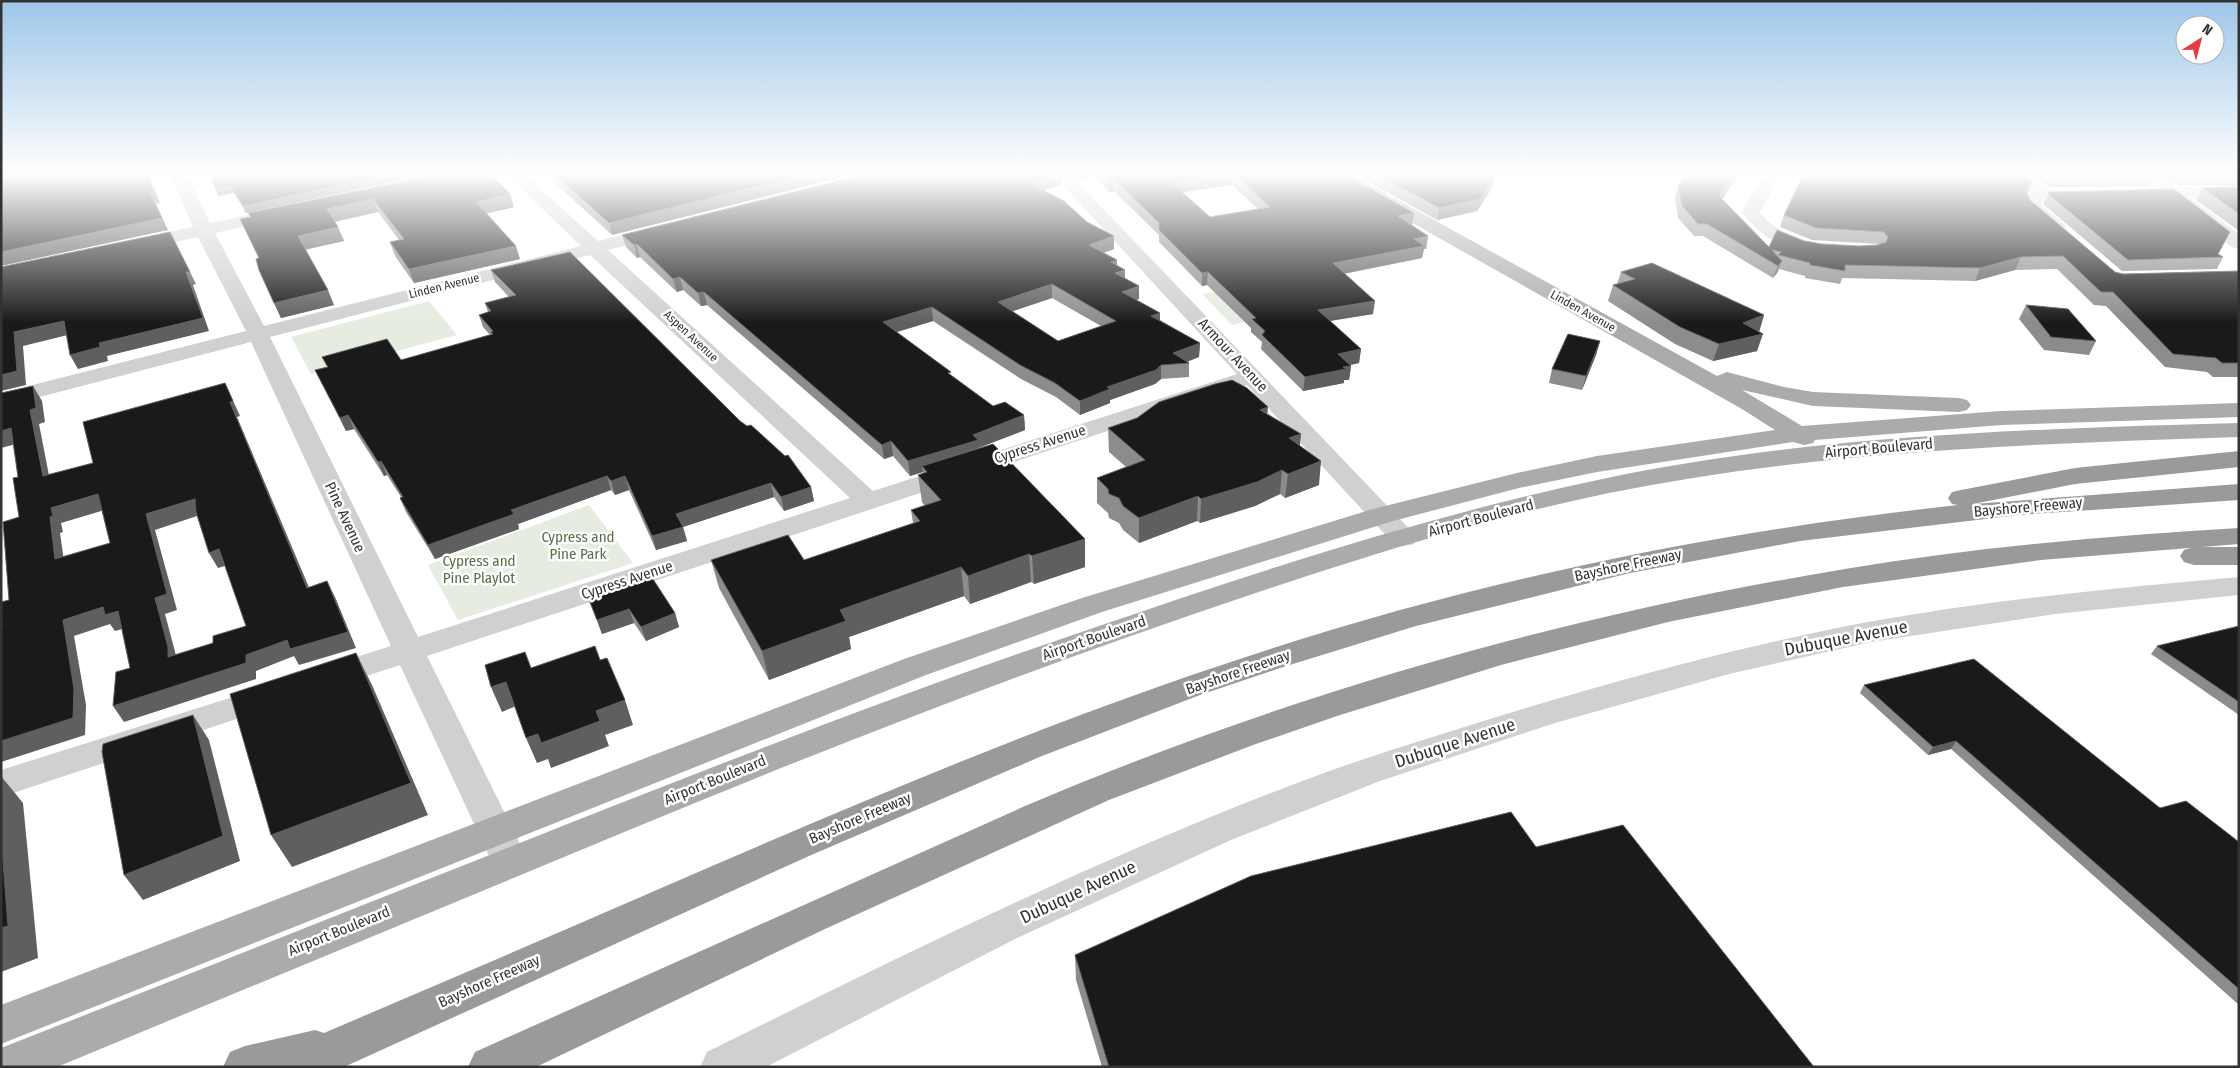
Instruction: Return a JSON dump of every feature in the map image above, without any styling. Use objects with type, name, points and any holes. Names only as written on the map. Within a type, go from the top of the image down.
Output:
[{"type":"highway","points":[[1799,533],[2038,482],[2102,473],[2239,460]]},
{"type":"highway","name":"Bayshore Freeway","points":[[296,1067],[863,816],[1065,734],[1231,673],[1347,636],[1569,578],[1690,552],[1799,533],[1920,517],[2026,506],[2239,492]]},
{"type":"highway","points":[[490,1067],[729,955],[1019,824],[1155,768],[1271,726],[1388,687],[1499,654],[1626,622],[1738,597],[1830,580],[1970,560],[2080,548],[2239,536]]},
{"type":"highway","points":[[1970,560],[2239,556]]},
{"type":"highway","points":[[245,1067],[358,1040]]},
{"type":"main road","name":"Linden Avenue","points":[[1426,223],[1750,404],[1826,453]]},
{"type":"main road","points":[[1687,368],[1783,394],[1813,399],[1946,404],[2048,416]]},
{"type":"main road","name":"Airport Boulevard","points":[[1,1025],[502,847],[835,732],[1018,664],[1194,604],[1517,481],[1597,464],[1797,434],[1924,422],[2239,410]]},
{"type":"main road","name":"Airport Boulevard","points":[[1394,527],[1484,516],[1609,486],[1707,468],[1826,453],[2026,437],[2239,430]]},
{"type":"main road","name":"Airport Boulevard","points":[[6,1067],[502,847]]},
{"type":"street","name":"Pine Avenue","points":[[201,223],[258,334],[502,847]]},
{"type":"street","points":[[118,248],[237,223]]},
{"type":"street","name":"Aspen Avenue","points":[[569,223],[868,500]]},
{"type":"street","name":"Armour Avenue","points":[[1107,223],[1394,527]]},
{"type":"street","points":[[1759,223],[1783,238],[1826,250]]},
{"type":"street","points":[[2052,223],[2067,236]]},
{"type":"street","points":[[2213,223],[2239,243]]},
{"type":"street","name":"Linden Avenue","points":[[1,400],[677,227]]},
{"type":"street","name":"Cypress Avenue","points":[[1,784],[1252,376]]},
{"type":"street","name":"Dubuque Avenue","points":[[722,1067],[927,963],[1168,851],[1293,799],[1384,765],[1489,731],[1704,669],[1872,632],[2079,601],[2239,586]]},
{"type":"green space","points":[[1215,292],[1245,322],[1232,325],[1202,294]]},
{"type":"green space","points":[[429,301],[457,335],[311,374],[291,337]]},
{"type":"green space","name":"Cypress and Pine Park","points":[[589,505],[633,563],[458,620],[428,565]]},
{"type":"building","points":[[1,223],[139,223],[1,252]]},
{"type":"building","points":[[242,223],[335,223],[338,227],[298,236],[328,290],[274,303],[259,270],[256,259],[259,258]]},
{"type":"building","points":[[391,223],[495,223],[516,246],[409,269],[390,242],[404,239]]},
{"type":"building","points":[[671,223],[1089,223],[1114,236],[1089,245],[1117,260],[1111,262],[1125,270],[1115,273],[1139,286],[1122,292],[1160,313],[1151,316],[1200,343],[1173,353],[1189,363],[1161,365],[1156,370],[1107,387],[1110,389],[1080,401],[1055,383],[1020,365],[932,307],[883,322],[951,372],[948,373],[993,406],[1005,402],[1024,415],[973,435],[978,440],[908,461],[891,441],[882,445],[704,292],[698,293],[680,277],[673,279],[637,244],[634,245],[622,235]],"holes":[[[1052,284],[1116,321],[1058,341],[998,302]]]},
{"type":"building","points":[[1159,223],[1408,223],[1428,236],[1414,239],[1424,246],[1333,263],[1375,301],[1318,310],[1361,349],[1338,354],[1351,366],[1343,367],[1346,369],[1305,377],[1262,335],[1265,331],[1252,319],[1256,318],[1208,272],[1202,273],[1159,230]]},
{"type":"building","points":[[1697,223],[1745,223],[1769,247],[1777,230],[1804,241],[1822,244],[1877,245],[1886,242],[1888,237],[1884,232],[1816,228],[1803,223],[2057,223],[2115,272],[2123,274],[2239,271],[2239,363],[2222,363],[2216,358],[2173,354],[2113,292],[2101,292],[2063,256],[2021,257],[1980,268],[1845,265],[1845,271],[1810,265],[1810,263],[1778,255],[1781,252],[1772,250],[1782,261],[1778,266],[1707,224]]},
{"type":"building","points":[[2083,223],[2218,223],[2230,232],[2218,254],[2223,257],[2128,260]]},
{"type":"building","points":[[170,232],[190,272],[186,272],[203,318],[99,343],[100,347],[70,355],[64,321],[14,332],[17,371],[1,375],[1,267]]},
{"type":"building","points":[[570,252],[740,421],[747,426],[751,425],[785,456],[788,455],[811,487],[781,497],[771,483],[676,514],[683,527],[652,536],[625,476],[611,481],[607,476],[511,510],[514,514],[428,545],[400,498],[403,497],[381,461],[378,462],[348,415],[340,418],[315,370],[328,367],[322,357],[387,339],[401,360],[493,334],[491,332],[493,331],[479,315],[491,311],[485,303],[516,295],[491,270]]},
{"type":"building","points":[[1652,263],[1764,315],[1743,323],[1763,334],[1719,344],[1680,327],[1613,285],[1635,279],[1621,272]]},
{"type":"building","points":[[2026,305],[2068,309],[2096,341],[2051,337]]},
{"type":"building","points":[[1568,334],[1600,341],[1586,376],[1552,369]]},
{"type":"building","points":[[1232,380],[1247,388],[1268,407],[1260,410],[1301,434],[1289,438],[1321,461],[1288,474],[1282,470],[1257,482],[1201,499],[1198,496],[1139,518],[1123,506],[1119,498],[1109,494],[1108,489],[1097,478],[1145,460],[1108,428],[1137,418],[1159,402]]},
{"type":"building","points":[[225,383],[233,401],[230,402],[307,588],[327,581],[348,632],[290,649],[287,640],[246,655],[246,663],[113,706],[116,672],[130,668],[118,611],[105,615],[103,607],[63,620],[74,689],[73,718],[1,741],[1,602],[9,600],[3,522],[19,517],[13,478],[18,477],[11,428],[1,431],[1,393],[33,386],[36,408],[30,410],[43,476],[93,463],[83,422]],"holes":[[[98,494],[110,543],[55,559],[50,517],[53,516],[51,508]],[[195,499],[196,512],[209,553],[219,549],[246,626],[213,636],[213,643],[168,657],[168,647],[155,598],[167,594],[146,514]]]},
{"type":"building","points":[[993,444],[1085,539],[1032,556],[1029,554],[968,576],[961,567],[840,610],[846,621],[762,651],[711,560],[788,535],[804,560],[920,521],[911,510],[941,500],[918,475],[927,472],[922,466]]},
{"type":"building","points":[[651,576],[675,613],[641,627],[629,609],[597,620],[588,597]]},
{"type":"building","points":[[2239,626],[2239,702],[2157,646]]},
{"type":"building","points":[[595,646],[600,660],[607,658],[625,700],[596,711],[600,721],[541,743],[538,734],[526,738],[506,682],[491,687],[485,665],[525,652],[531,668]]},
{"type":"building","points":[[356,653],[411,783],[271,835],[230,694]]},
{"type":"building","points":[[1974,659],[2160,808],[2186,801],[2239,842],[2239,989],[1956,741],[1933,747],[1864,685]]},
{"type":"building","points":[[193,715],[223,836],[124,875],[102,752],[103,744]]},
{"type":"building","points":[[1511,812],[1536,847],[1623,825],[1814,1067],[1109,1067],[1075,955],[1251,876]]},
{"type":"building","points":[[1,836],[8,926],[1,928]]},
{"type":"park label","name":"Cypress and Pine Playlot","points":[[479,570]]}]
